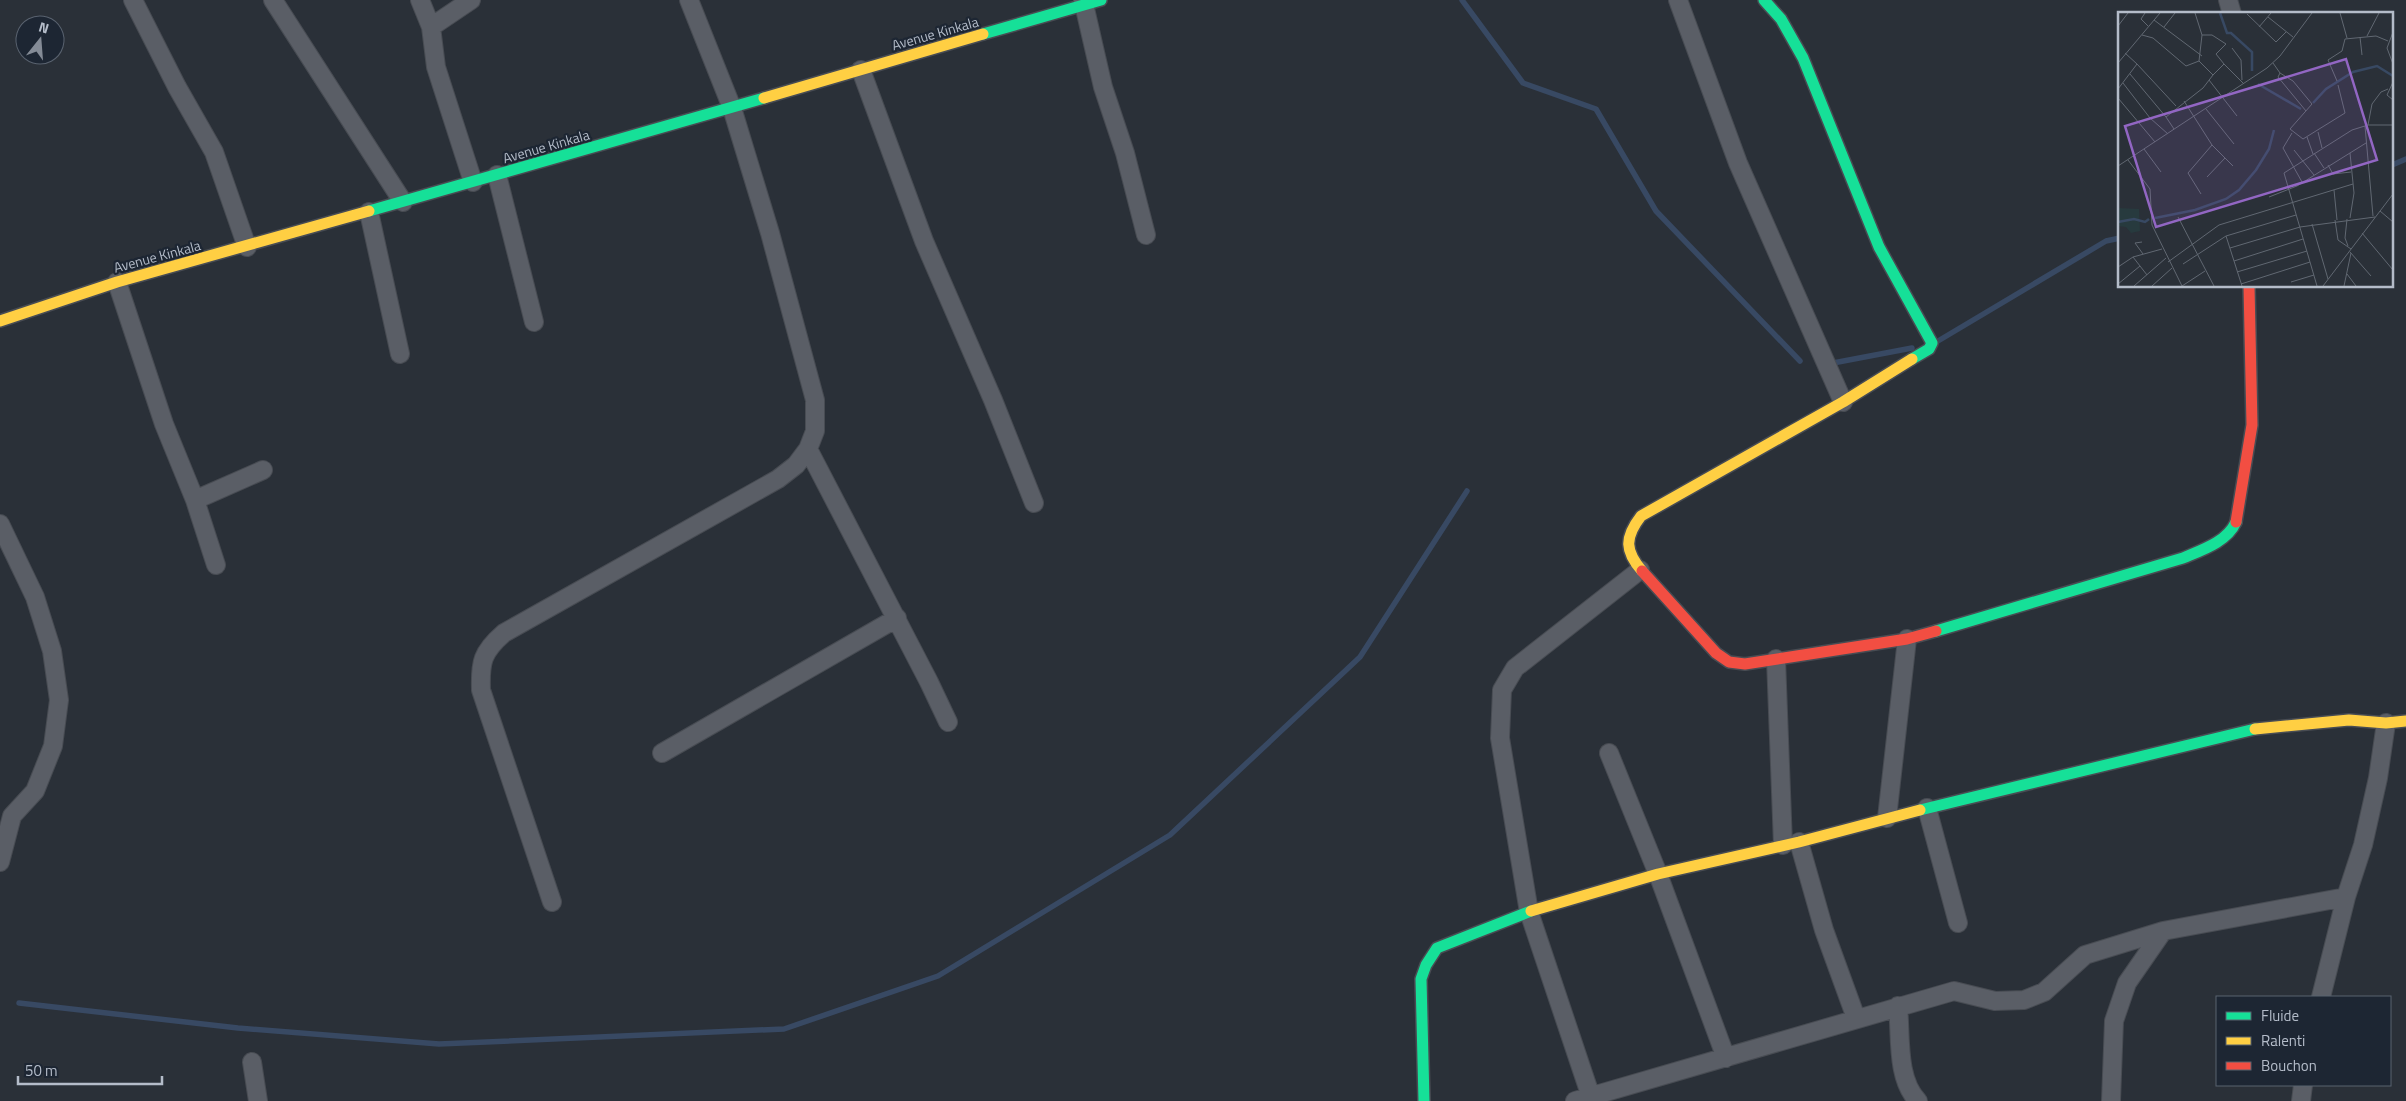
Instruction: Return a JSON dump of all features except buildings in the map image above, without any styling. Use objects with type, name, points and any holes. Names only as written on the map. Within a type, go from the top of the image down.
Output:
[{"type":"street","points":[[133,0],[176,87],[214,152],[247,247]]},
{"type":"street","points":[[273,0],[403,202]]},
{"type":"street","points":[[420,0],[431,27],[436,67],[473,182]]},
{"type":"street","points":[[431,27],[472,0]]},
{"type":"street","points":[[552,902],[481,690],[482,658],[491,644],[504,633],[778,478],[796,465],[808,449],[815,431],[815,400],[770,234],[732,108],[689,0]]},
{"type":"street","points":[[1678,0],[1738,163],[1843,402]]},
{"type":"street","points":[[1764,0],[1781,19],[1803,58],[1879,247],[1932,343],[1929,349],[1843,402],[1641,516],[1632,527],[1628,541],[1630,557],[1716,653],[1729,662],[1745,664],[1907,639],[2183,558],[2216,544],[2228,536],[2236,524],[2252,425],[2249,288]]},
{"type":"street","points":[[1090,2],[1103,87],[1126,153],[1146,235]]},
{"type":"street","name":"Avenue Kinkala","points":[[0,321],[117,282],[497,176],[1090,2]]},
{"type":"street","points":[[861,70],[924,241],[993,400],[1034,503]]},
{"type":"street","points":[[497,176],[534,322]]},
{"type":"street","points":[[369,212],[400,354]]},
{"type":"street","points":[[117,282],[164,424],[195,500],[216,565]]},
{"type":"street","points":[[808,449],[897,618],[948,722]]},
{"type":"street","points":[[195,500],[263,470]]},
{"type":"street","points":[[0,524],[35,597],[52,651],[59,700],[53,746],[35,791],[12,816],[0,862]]},
{"type":"street","points":[[1640,570],[1515,668],[1502,690],[1500,738],[1529,912],[1583,1099],[1954,991],[1995,1002],[2024,1000],[2044,992],[2085,955],[2163,931],[2346,897]]},
{"type":"street","points":[[662,753],[897,618]]},
{"type":"street","points":[[1887,818],[1907,639]]},
{"type":"street","points":[[1776,659],[1791,844],[1856,1018]]},
{"type":"street","points":[[1424,1101],[1421,979],[1426,965],[1437,948],[1529,912],[1658,874],[1791,844],[1887,818],[2250,729],[2349,720],[2386,723],[2406,721]]},
{"type":"street","points":[[2321,996],[2346,897],[2363,845],[2378,778],[2386,723]]},
{"type":"street","points":[[1609,754],[1658,874],[1726,1058]]},
{"type":"street","points":[[1928,808],[1958,923]]},
{"type":"street","points":[[2111,1101],[2114,1021],[2127,983],[2163,931]]},
{"type":"street","points":[[1898,1006],[1904,1073],[1909,1088],[1918,1101]]},
{"type":"street","points":[[252,1062],[258,1101]]},
{"type":"street","points":[[2301,1101],[2303,1086]]},
{"type":"waterway","points":[[1462,0],[1523,83],[1596,109],[1656,211],[1800,361]]},
{"type":"waterway","points":[[2394,164],[2406,159]]},
{"type":"waterway","points":[[1938,341],[2106,241],[2118,238]]},
{"type":"waterway","points":[[1833,363],[1912,348]]},
{"type":"waterway","points":[[19,1003],[238,1028],[439,1044],[784,1029],[938,976],[1170,835],[1360,657],[1467,491]]},
{"type":"traffic: fast","points":[[983,34],[1101,0]]},
{"type":"traffic: fast","points":[[1764,0],[1781,19],[1803,58],[1879,247],[1932,343],[1929,349],[1912,359]]},
{"type":"traffic: fast","points":[[369,211],[764,98]]},
{"type":"traffic: fast","points":[[1936,631],[2183,558],[2220,540],[2227,535],[2236,522]]},
{"type":"traffic: fast","points":[[1920,810],[2255,729]]},
{"type":"traffic: fast","points":[[1424,1101],[1421,979],[1426,965],[1437,948],[1531,911]]},
{"type":"traffic: slow","points":[[764,98],[983,34]]},
{"type":"traffic: slow","points":[[0,321],[117,282],[369,211]]},
{"type":"traffic: slow","points":[[1642,571],[1632,557],[1629,544],[1629,538],[1641,516],[1843,402],[1912,359]]},
{"type":"traffic: slow","points":[[2255,729],[2349,720],[2386,723],[2406,721]]},
{"type":"traffic: slow","points":[[1531,911],[1658,874],[1799,842],[1920,810]]},
{"type":"traffic: jam","points":[[2236,522],[2252,425],[2249,288]]},
{"type":"traffic: jam","points":[[1642,571],[1716,653],[1729,662],[1745,664],[1907,639],[1936,631]]}]
